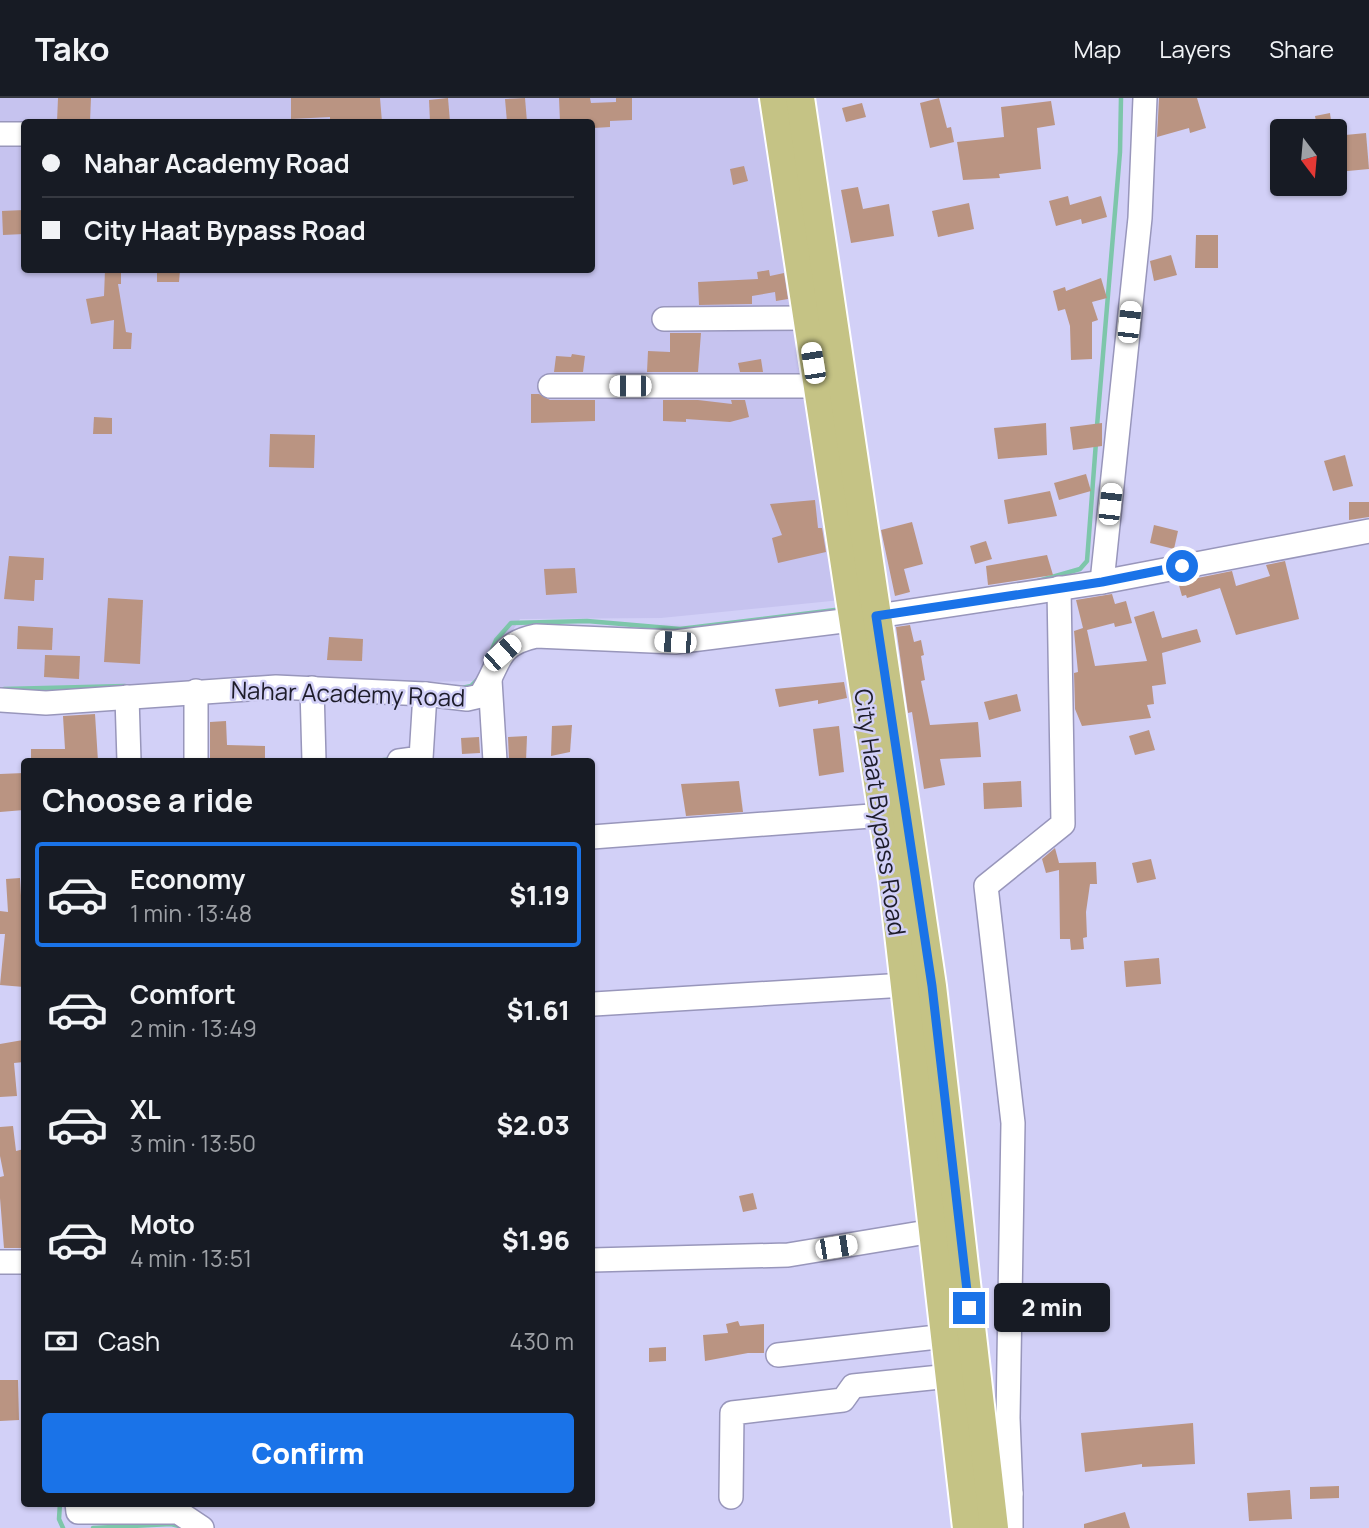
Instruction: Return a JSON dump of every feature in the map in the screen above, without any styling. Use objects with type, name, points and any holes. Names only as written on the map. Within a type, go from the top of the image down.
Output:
[{"type":"main road","name":"City Haat Bypass Road","points":[[774,98],[817,386],[864,618],[932,986],[1001,1495],[994,1528]]},
{"type":"main road","name":"City Haat Bypass Road","points":[[800,98],[864,618],[884,815],[967,1528]]},
{"type":"street","points":[[1102,582],[1140,218],[1145,98]]},
{"type":"street","points":[[0,134],[21,134]]},
{"type":"street","points":[[664,319],[806,318]]},
{"type":"street","points":[[550,386],[817,386]]},
{"type":"street","name":"Nahar Academy Road","points":[[0,700],[46,703],[276,687],[425,694],[467,699],[480,696],[502,653],[515,640],[536,633],[675,642],[864,618],[1102,582],[1369,531]]},
{"type":"street","points":[[1012,1528],[1001,1495],[1008,1418],[1013,1123],[986,886],[1063,824],[1059,588]]},
{"type":"street","points":[[490,680],[495,758]]},
{"type":"street","points":[[312,688],[314,758]]},
{"type":"street","points":[[196,691],[196,758]]},
{"type":"street","points":[[421,758],[425,694]]},
{"type":"street","points":[[127,697],[129,758]]},
{"type":"street","points":[[595,837],[884,815]]},
{"type":"street","points":[[595,1004],[905,985]]},
{"type":"street","points":[[595,1260],[788,1255],[933,1231]]},
{"type":"street","points":[[0,1262],[21,1262]]},
{"type":"street","points":[[778,1355],[946,1336]]},
{"type":"street","points":[[731,1497],[733,1413],[843,1400],[853,1386],[950,1376]]},
{"type":"street","points":[[73,1515],[178,1512],[202,1528]]},
{"type":"shaded area","points":[[0,98],[776,98],[851,599],[661,618],[520,619],[481,681],[0,688]]},
{"type":"building","points":[[58,98],[91,98],[90,119],[57,119]]},
{"type":"building","points":[[291,98],[380,98],[382,119],[291,119]]},
{"type":"building","points":[[448,98],[450,119],[430,119],[429,100]]},
{"type":"building","points":[[525,98],[527,119],[507,119],[505,99]]},
{"type":"building","points":[[559,98],[590,98],[591,103],[632,98],[632,120],[610,121],[610,127],[595,128],[595,119],[560,119]]},
{"type":"building","points":[[939,98],[947,128],[951,127],[954,142],[930,148],[920,103]]},
{"type":"building","points":[[1159,98],[1197,98],[1206,128],[1190,133],[1189,128],[1157,137]]},
{"type":"building","points":[[1051,101],[1055,125],[1037,128],[1041,169],[999,174],[1000,178],[963,180],[957,142],[1004,137],[1001,107]]},
{"type":"building","points":[[862,103],[866,117],[846,122],[842,108]]},
{"type":"building","points":[[1330,113],[1331,119],[1316,119],[1315,116]]},
{"type":"building","points":[[1366,133],[1369,169],[1348,171],[1348,135]]},
{"type":"building","points":[[744,166],[748,181],[733,185],[730,169]]},
{"type":"building","points":[[858,187],[863,209],[889,204],[894,236],[851,243],[841,190]]},
{"type":"building","points":[[1068,196],[1070,205],[1101,196],[1107,217],[1082,224],[1081,219],[1056,226],[1049,201]]},
{"type":"building","points":[[969,203],[974,229],[938,237],[932,211]]},
{"type":"building","points":[[21,210],[21,234],[3,235],[2,211]]},
{"type":"building","points":[[1196,235],[1218,235],[1218,268],[1195,268]]},
{"type":"building","points":[[1171,255],[1177,275],[1154,281],[1150,261]]},
{"type":"building","points":[[769,270],[770,276],[784,273],[788,299],[776,301],[775,292],[752,296],[752,304],[699,305],[698,282],[758,279],[757,272]]},
{"type":"building","points":[[105,273],[121,273],[121,284],[118,284],[126,332],[132,333],[131,349],[113,349],[114,320],[91,324],[86,299],[104,296]]},
{"type":"building","points":[[157,273],[180,273],[179,282],[157,282]]},
{"type":"building","points":[[1101,278],[1107,298],[1092,302],[1098,320],[1092,322],[1092,359],[1071,360],[1070,326],[1065,309],[1058,311],[1053,291],[1065,287],[1066,291]]},
{"type":"building","points":[[670,333],[701,333],[698,372],[647,372],[648,351],[670,352]]},
{"type":"building","points":[[572,354],[585,356],[583,372],[554,372],[556,356],[571,357]]},
{"type":"building","points":[[761,359],[763,372],[740,372],[738,363]]},
{"type":"building","points":[[531,394],[539,394],[550,400],[595,400],[595,421],[531,423]]},
{"type":"building","points":[[663,400],[732,404],[731,400],[745,400],[749,417],[730,422],[686,419],[686,422],[663,421]]},
{"type":"building","points":[[94,417],[112,418],[112,434],[93,434]]},
{"type":"building","points":[[1046,423],[1047,455],[998,459],[994,428]]},
{"type":"building","points":[[1102,423],[1102,446],[1073,450],[1070,427]]},
{"type":"building","points":[[270,434],[315,435],[314,468],[269,467]]},
{"type":"building","points":[[1345,455],[1353,486],[1333,491],[1324,461]]},
{"type":"building","points":[[1086,474],[1091,491],[1059,500],[1054,483]]},
{"type":"building","points":[[1050,491],[1057,516],[1008,524],[1004,500]]},
{"type":"building","points":[[815,500],[818,528],[822,528],[826,552],[778,563],[772,538],[782,535],[770,504]]},
{"type":"building","points":[[1349,502],[1369,502],[1369,517],[1349,520]]},
{"type":"building","points":[[912,522],[923,564],[904,569],[910,592],[895,596],[881,530]]},
{"type":"building","points":[[1154,525],[1178,531],[1174,549],[1150,543]]},
{"type":"building","points":[[986,541],[992,559],[975,564],[970,546]]},
{"type":"building","points":[[1047,555],[1053,575],[988,585],[986,566]]},
{"type":"building","points":[[9,556],[44,558],[43,580],[35,580],[34,601],[4,599]]},
{"type":"building","points":[[1285,561],[1299,619],[1236,635],[1220,588],[1187,598],[1186,595],[1182,596],[1178,582],[1232,571],[1236,586],[1270,576],[1266,565]]},
{"type":"building","points":[[575,568],[577,593],[546,595],[544,569]]},
{"type":"building","points":[[1112,594],[1115,604],[1126,601],[1132,623],[1115,627],[1114,623],[1087,630],[1095,666],[1147,661],[1134,617],[1154,611],[1162,638],[1197,629],[1201,642],[1162,653],[1166,684],[1152,686],[1154,704],[1147,705],[1151,718],[1082,726],[1075,709],[1074,673],[1078,672],[1074,631],[1083,628],[1076,600]]},
{"type":"building","points":[[108,598],[143,600],[140,664],[104,662]]},
{"type":"building","points":[[910,625],[914,642],[921,640],[924,655],[921,656],[925,680],[921,681],[930,725],[978,722],[981,757],[940,759],[945,785],[924,789],[912,712],[908,713],[896,627]]},
{"type":"building","points":[[18,626],[53,628],[52,650],[17,649]]},
{"type":"building","points":[[329,637],[363,639],[362,661],[327,660]]},
{"type":"building","points":[[45,655],[80,656],[79,679],[44,677]]},
{"type":"building","points":[[844,682],[847,698],[818,704],[818,700],[779,707],[775,689]]},
{"type":"building","points":[[1017,694],[1021,711],[989,720],[984,702]]},
{"type":"building","points":[[95,714],[98,758],[31,758],[31,749],[65,749],[63,716]]},
{"type":"building","points":[[226,721],[227,745],[265,746],[265,758],[210,758],[210,722]]},
{"type":"building","points":[[572,725],[570,752],[551,756],[552,726]]},
{"type":"building","points":[[839,726],[844,772],[819,776],[813,729]]},
{"type":"building","points":[[1149,730],[1155,750],[1135,755],[1129,736]]},
{"type":"building","points":[[527,736],[526,758],[509,758],[508,737]]},
{"type":"building","points":[[479,737],[480,753],[462,754],[461,738]]},
{"type":"building","points":[[21,773],[21,810],[0,812],[0,774]]},
{"type":"building","points":[[739,781],[743,812],[686,816],[681,784]]},
{"type":"building","points":[[1021,781],[1022,807],[984,809],[983,783]]},
{"type":"building","points":[[1055,848],[1059,863],[1096,862],[1097,884],[1090,884],[1084,949],[1071,950],[1070,939],[1060,939],[1059,870],[1046,873],[1042,859]]},
{"type":"building","points":[[1151,859],[1156,879],[1137,883],[1132,863]]},
{"type":"building","points":[[20,878],[21,987],[0,985],[5,934],[0,934],[0,911],[8,912],[6,879]]},
{"type":"building","points":[[1159,958],[1161,984],[1126,987],[1124,961]]},
{"type":"building","points":[[21,1040],[21,1062],[14,1063],[17,1096],[0,1097],[0,1044]]},
{"type":"building","points":[[13,1126],[16,1151],[21,1150],[21,1248],[4,1248],[0,1177],[4,1176],[0,1156],[0,1127]]},
{"type":"building","points":[[753,1193],[757,1209],[743,1212],[739,1196]]},
{"type":"building","points":[[738,1321],[740,1326],[764,1324],[764,1353],[748,1353],[705,1361],[703,1335],[728,1333],[726,1324]]},
{"type":"building","points":[[666,1347],[666,1361],[649,1362],[649,1348]]},
{"type":"building","points":[[0,1380],[18,1380],[19,1420],[0,1421]]},
{"type":"building","points":[[1193,1423],[1195,1464],[1142,1467],[1142,1464],[1085,1472],[1081,1433]]},
{"type":"building","points":[[1339,1486],[1339,1498],[1310,1499],[1310,1487]]},
{"type":"building","points":[[1290,1490],[1292,1519],[1249,1521],[1247,1493]]},
{"type":"building","points":[[1125,1512],[1130,1528],[1084,1528],[1084,1524]]},
{"type":"waterway","points":[[1097,426],[1120,152],[1121,98]]},
{"type":"waterway","points":[[1038,581],[1080,569],[1087,561],[1096,442]]},
{"type":"waterway","points":[[491,652],[496,640],[511,623],[587,621],[680,629],[843,609]]},
{"type":"waterway","points":[[462,688],[471,686],[478,679]]},
{"type":"waterway","points":[[4,689],[125,686]]},
{"type":"waterway","points":[[60,1507],[59,1519],[63,1528]]},
{"type":"waterway","points":[[93,1528],[171,1524],[183,1527]]},
{"type":"route","points":[[969,1308],[932,986],[876,616],[1102,582],[1182,566]]}]
